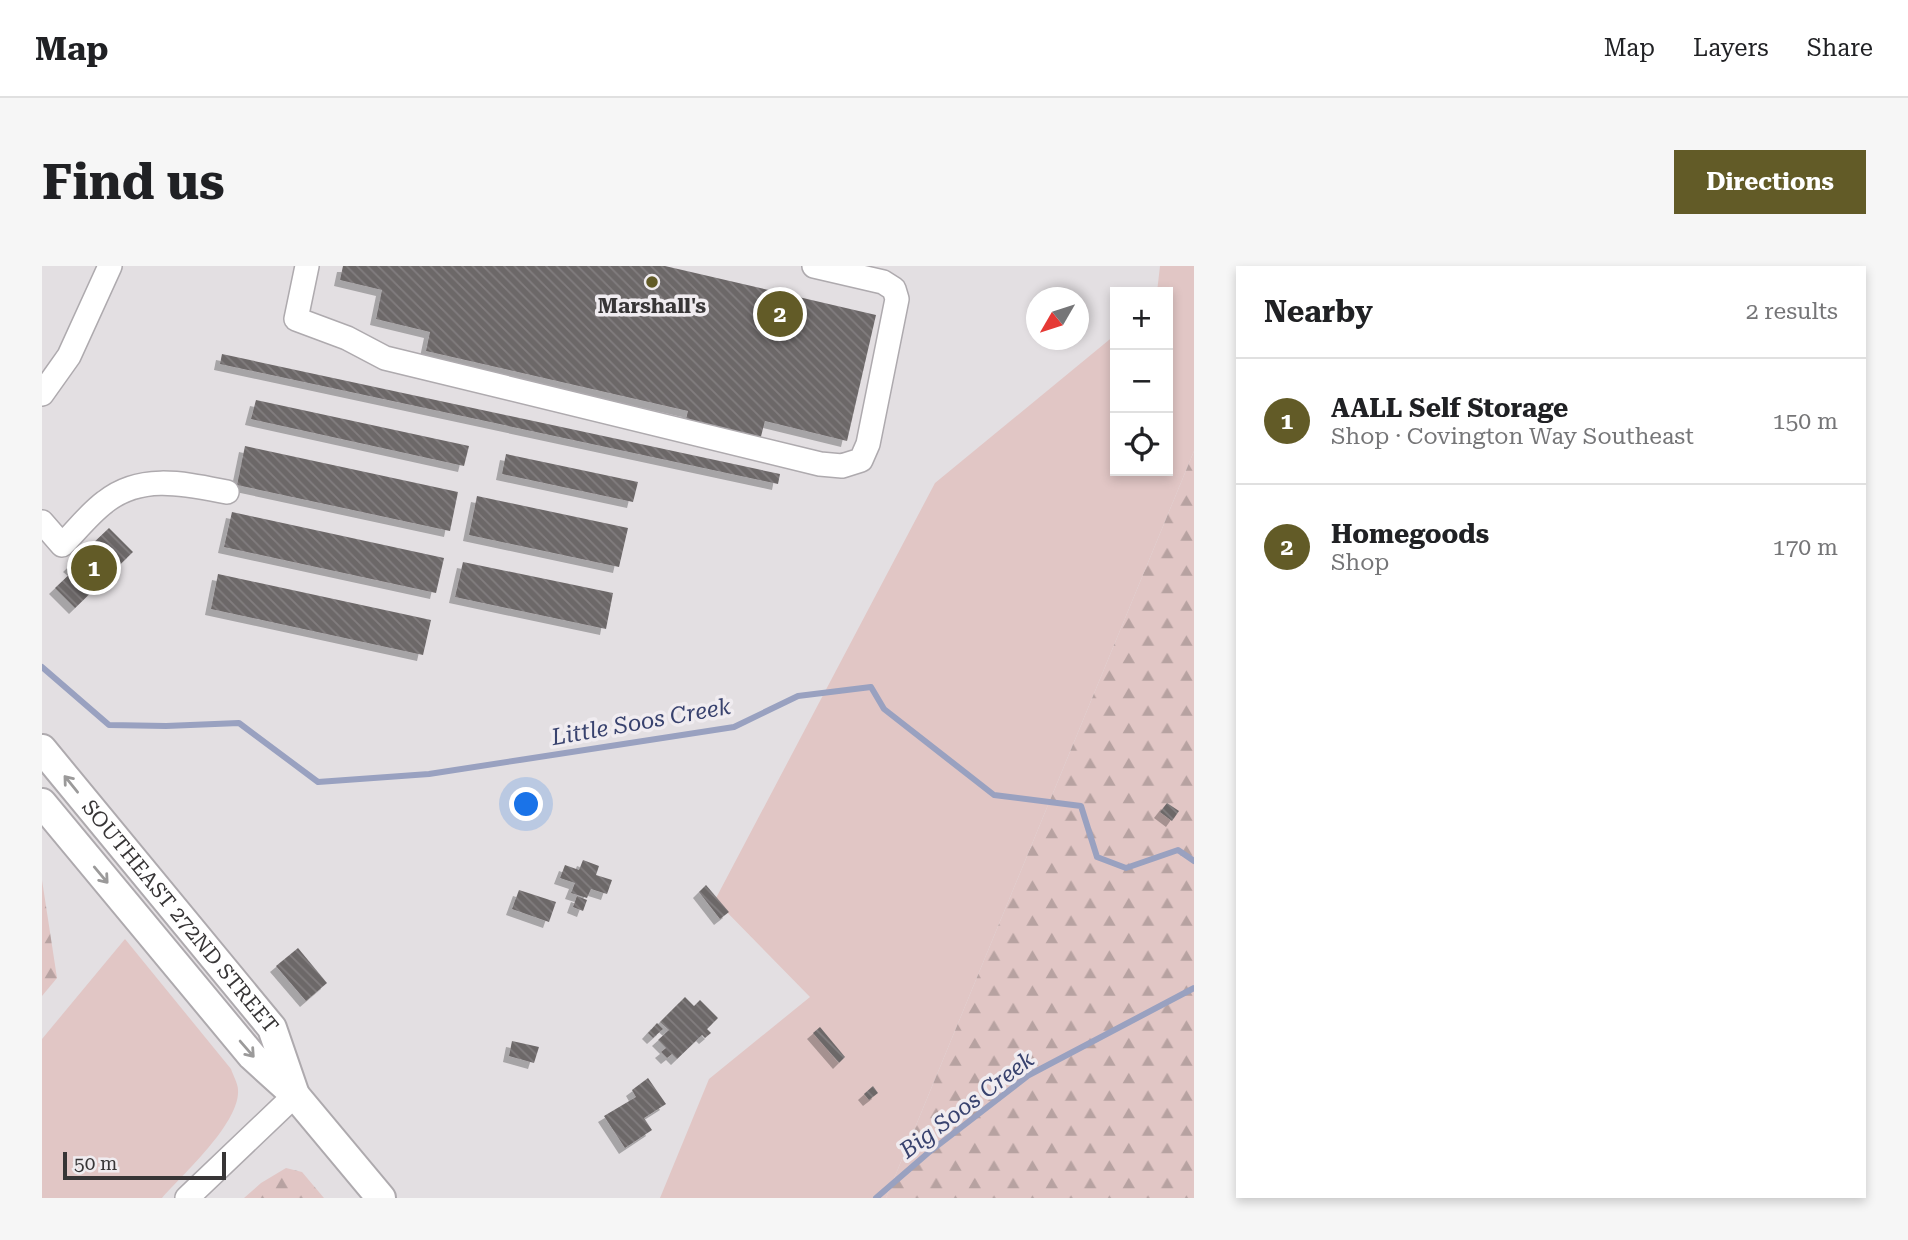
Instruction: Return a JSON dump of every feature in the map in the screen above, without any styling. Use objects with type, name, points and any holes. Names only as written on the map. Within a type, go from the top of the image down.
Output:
[{"type":"main road","name":"SOUTHEAST 272ND STREET","points":[[42,749],[272,1028],[295,1095]]},
{"type":"main road","name":"SOUTHEAST 272ND STREET","points":[[42,803],[252,1056],[295,1095],[381,1198]]},
{"type":"street","points":[[42,394],[51,363],[69,356],[110,266]]},
{"type":"street","points":[[307,266],[296,319],[347,338],[386,358],[820,464],[842,466],[860,460],[868,444],[897,299],[894,289],[883,282],[814,266]]},
{"type":"street","points":[[42,522],[62,545],[106,501],[148,484],[175,481],[227,492]]},
{"type":"street","points":[[187,1198],[295,1095]]},
{"type":"green space","points":[[1160,266],[1194,266],[1194,451],[886,1198],[660,1198],[709,1079],[810,997],[715,900],[935,483],[1110,339],[1110,476],[1173,476],[1173,287],[1158,287]]},
{"type":"green space","points":[[1194,451],[1194,1198],[886,1198]]},
{"type":"green space","points":[[42,880],[57,978],[42,996]]},
{"type":"green space","points":[[125,939],[231,1069],[238,1088],[236,1103],[230,1117],[209,1147],[162,1198],[42,1198],[42,1039]]},
{"type":"green space","points":[[286,1168],[302,1172],[324,1198],[244,1198],[261,1183]]},
{"type":"building","points":[[343,266],[665,266],[876,315],[847,441],[765,421],[759,444],[684,427],[688,411],[426,351],[430,332],[376,319],[382,290],[340,280]]},
{"type":"building","points":[[222,354],[780,474],[778,484],[220,364]]},
{"type":"building","points":[[256,400],[469,446],[464,466],[251,419]]},
{"type":"building","points":[[245,446],[458,492],[450,531],[237,485]]},
{"type":"building","points":[[506,454],[638,482],[633,502],[502,474]]},
{"type":"building","points":[[477,496],[628,528],[619,567],[469,535]]},
{"type":"building","points":[[232,512],[444,558],[436,593],[224,547]]},
{"type":"building","points":[[109,528],[133,552],[75,608],[55,588],[74,570],[69,566]]},
{"type":"building","points":[[463,562],[613,593],[606,629],[455,597]]},
{"type":"building","points":[[218,574],[431,620],[423,655],[211,609]]},
{"type":"building","points":[[1167,803],[1179,811],[1172,821],[1160,812]]},
{"type":"building","points":[[583,860],[599,866],[596,875],[612,880],[607,894],[591,889],[587,898],[571,893],[575,883],[560,878],[565,865],[579,870]]},
{"type":"building","points":[[706,885],[729,912],[720,919],[699,892]]},
{"type":"building","points":[[519,890],[556,902],[549,922],[512,909]]},
{"type":"building","points":[[577,896],[587,900],[583,911],[573,907]]},
{"type":"building","points":[[298,948],[327,983],[306,1001],[276,966]]},
{"type":"building","points":[[685,997],[694,1006],[700,1000],[718,1018],[707,1029],[711,1033],[705,1038],[702,1035],[677,1059],[672,1054],[667,1058],[661,1052],[666,1048],[658,1040],[669,1030],[660,1022]]},
{"type":"building","points":[[657,1023],[663,1029],[653,1038],[648,1033]]},
{"type":"building","points":[[820,1027],[845,1057],[839,1063],[813,1033]]},
{"type":"building","points":[[512,1041],[539,1047],[534,1063],[509,1056]]},
{"type":"building","points":[[648,1078],[666,1104],[644,1118],[652,1130],[625,1148],[604,1116],[636,1097],[632,1090]]},
{"type":"building","points":[[873,1086],[878,1093],[869,1100],[864,1094]]},
{"type":"waterway","name":"Little Soos Creek","points":[[42,667],[109,725],[239,723],[318,782],[429,774],[734,727],[798,696],[871,687],[884,709],[994,795],[1081,806],[1097,857],[1126,868],[1178,850],[1194,861]]},
{"type":"waterway","name":"Big Soos Creek","points":[[876,1198],[928,1153],[1029,1075],[1194,988]]},
{"type":"place","name":"Marshall's","points":[[652,282]]},
{"type":"place","name":"Homegoods","points":[[780,314]]},
{"type":"place","name":"AALL Self Storage","points":[[94,568]]}]
